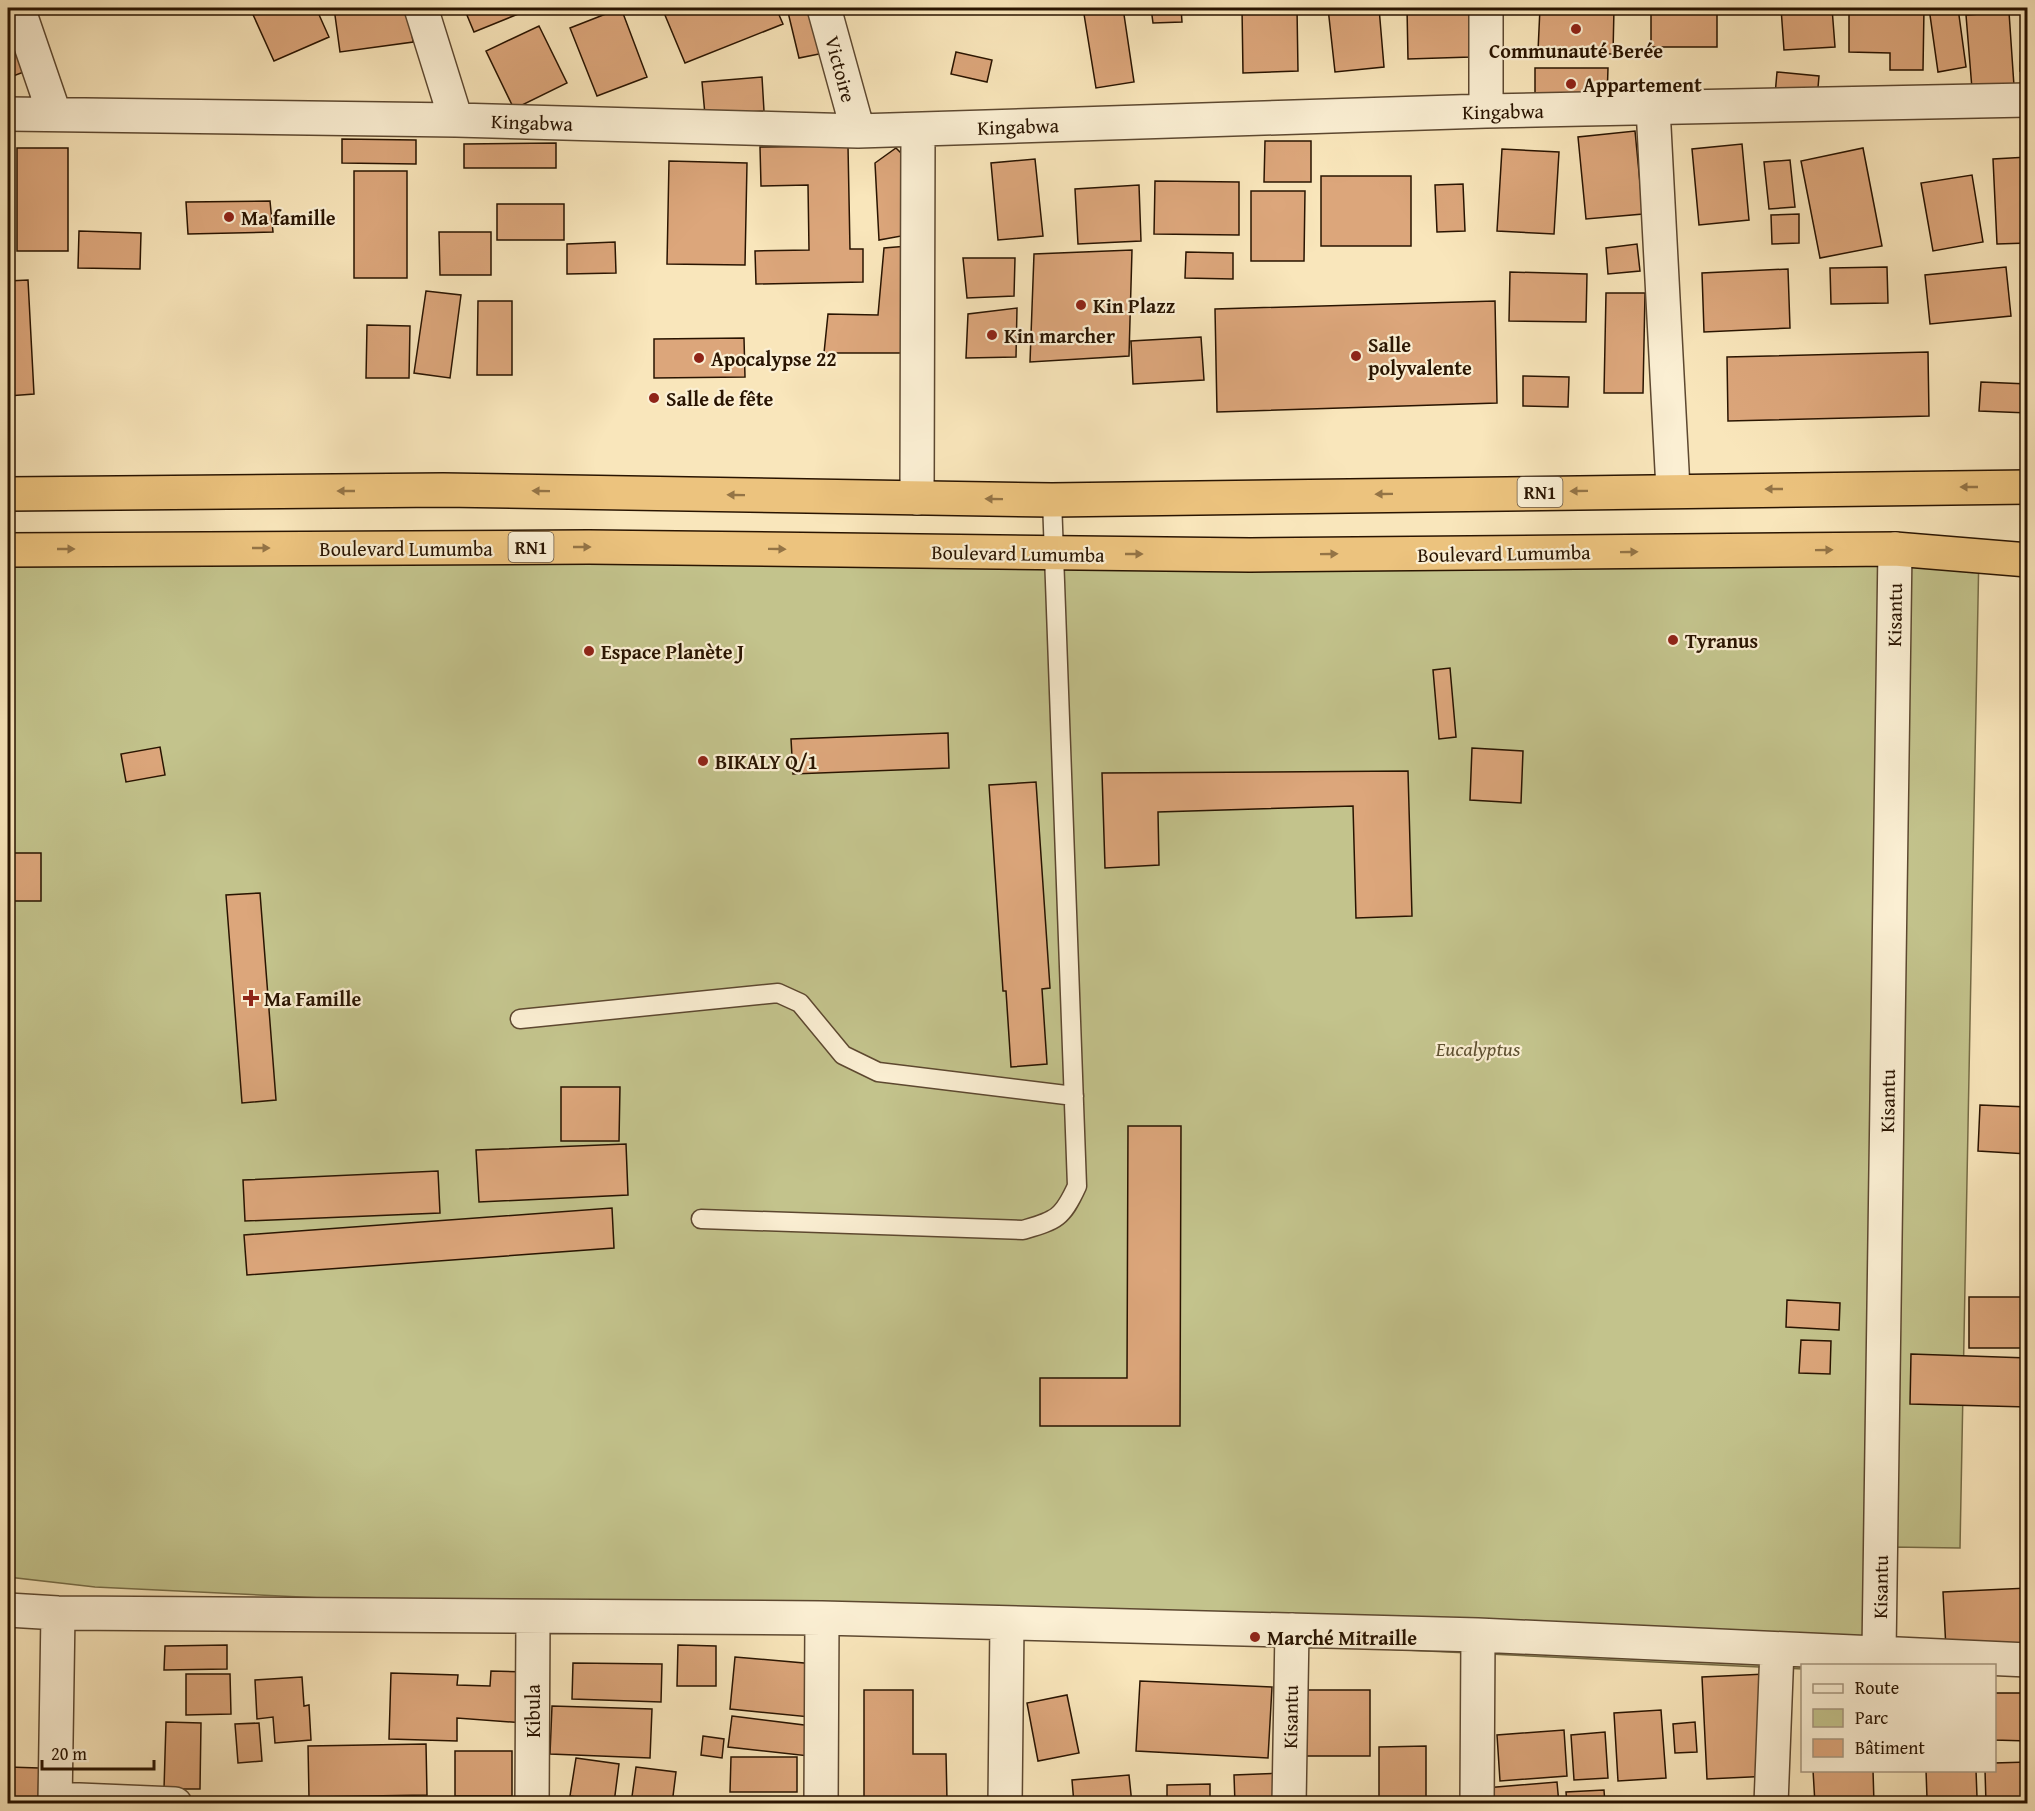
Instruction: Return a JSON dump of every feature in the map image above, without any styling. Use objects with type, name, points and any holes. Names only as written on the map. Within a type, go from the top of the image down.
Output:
[{"type":"highway","name":"RN1","points":[[8,494],[443,490],[1052,500],[1673,489],[2028,487]]},
{"type":"highway","name":"Boulevard Lumumba","points":[[8,550],[589,547],[1262,555],[1895,549],[2028,560]]},
{"type":"street","points":[[18,8],[54,113]]},
{"type":"street","points":[[421,8],[456,120]]},
{"type":"street","name":"Victoire","points":[[824,8],[858,131]]},
{"type":"street","points":[[1485,111],[1486,8]]},
{"type":"street","name":"Kingabwa","points":[[8,114],[456,120],[858,131],[1485,111],[2028,100]]},
{"type":"street","points":[[1653,108],[1673,489]]},
{"type":"street","points":[[917,498],[918,130]]},
{"type":"street","name":"Kisantu","points":[[1879,1652],[1895,549]]},
{"type":"street","points":[[8,1610],[58,1613],[533,1618],[822,1618],[1478,1635],[2028,1660]]},
{"type":"street","points":[[58,1613],[55,1801],[175,1803]]},
{"type":"street","name":"Kibula","points":[[532,1803],[533,1618]]},
{"type":"street","points":[[821,1803],[822,1618]]},
{"type":"street","points":[[1005,1803],[1008,1623]]},
{"type":"street","name":"Kisantu","points":[[1289,1803],[1292,1630]]},
{"type":"street","points":[[1477,1803],[1478,1635]]},
{"type":"street","points":[[1771,1803],[1777,1649]]},
{"type":"lane","points":[[701,1218],[1023,1230],[1052,1222],[1067,1209],[1077,1186],[1052,500]]},
{"type":"lane","points":[[520,1019],[778,993],[800,1003],[843,1055],[878,1072],[1074,1096]]},
{"type":"green space","name":"Eucalyptus","points":[[1979,549],[1960,1548],[1891,1547],[1887,1664],[1801,1664],[1801,1669],[95,1587],[8,1577],[8,550]]},
{"type":"building","points":[[250,8],[316,8],[329,37],[274,61]]},
{"type":"building","points":[[334,8],[409,8],[413,42],[340,52]]},
{"type":"building","points":[[464,8],[533,8],[474,32]]},
{"type":"building","points":[[621,8],[647,77],[597,96],[570,28]]},
{"type":"building","points":[[662,8],[776,8],[783,24],[685,63]]},
{"type":"building","points":[[787,8],[819,8],[829,52],[799,58]]},
{"type":"building","points":[[1083,8],[1123,8],[1134,82],[1096,88]]},
{"type":"building","points":[[1151,8],[1181,8],[1182,22],[1153,23]]},
{"type":"building","points":[[1242,8],[1297,8],[1298,71],[1243,73]]},
{"type":"building","points":[[1328,8],[1379,8],[1384,67],[1335,72]]},
{"type":"building","points":[[1407,8],[1470,8],[1471,57],[1408,59]]},
{"type":"building","name":"Communauté Berée","points":[[1540,8],[1614,8],[1613,54],[1538,51]]},
{"type":"building","points":[[1651,8],[1717,8],[1717,47],[1651,47]]},
{"type":"building","points":[[1781,8],[1832,8],[1835,47],[1784,50]]},
{"type":"building","points":[[1849,8],[1924,8],[1923,70],[1890,70],[1890,53],[1849,52]]},
{"type":"building","points":[[1929,8],[1958,8],[1966,67],[1938,72]]},
{"type":"building","points":[[2022,8],[2028,8],[2028,72],[2020,71]]},
{"type":"building","points":[[2009,12],[2014,86],[1972,89],[1966,15]]},
{"type":"building","points":[[539,26],[567,83],[514,109],[486,51]]},
{"type":"building","points":[[15,29],[29,70],[8,78],[8,32]]},
{"type":"building","points":[[956,52],[992,60],[987,82],[951,74]]},
{"type":"building","name":"Appartement","points":[[1535,68],[1608,68],[1607,99],[1535,100]]},
{"type":"building","points":[[1777,72],[1819,76],[1817,99],[1775,95]]},
{"type":"building","points":[[762,77],[764,111],[705,115],[702,82]]},
{"type":"building","points":[[1635,131],[1643,214],[1586,219],[1578,137]]},
{"type":"building","points":[[342,139],[416,140],[416,164],[342,163]]},
{"type":"building","points":[[1265,141],[1311,141],[1311,182],[1264,182]]},
{"type":"building","points":[[556,143],[556,168],[464,168],[464,144]]},
{"type":"building","points":[[1742,144],[1749,220],[1699,225],[1692,149]]},
{"type":"building","points":[[848,146],[850,249],[863,249],[863,282],[756,284],[755,251],[809,250],[808,185],[761,186],[760,147]]},
{"type":"building","points":[[17,148],[68,148],[68,251],[17,251]]},
{"type":"building","points":[[896,148],[903,155],[907,235],[879,240],[875,163]]},
{"type":"building","points":[[1863,148],[1882,246],[1820,258],[1801,161]]},
{"type":"building","points":[[1502,149],[1559,152],[1554,234],[1497,231]]},
{"type":"building","points":[[2028,157],[2028,243],[1997,244],[1993,159]]},
{"type":"building","points":[[1035,159],[1043,236],[998,240],[991,163]]},
{"type":"building","points":[[1790,160],[1795,207],[1769,209],[1764,162]]},
{"type":"building","points":[[669,161],[747,163],[745,265],[667,264]]},
{"type":"building","points":[[354,171],[407,171],[407,278],[354,278]]},
{"type":"building","points":[[1972,175],[1983,242],[1933,251],[1921,183]]},
{"type":"building","points":[[1321,176],[1411,176],[1411,246],[1321,246]]},
{"type":"building","points":[[1155,181],[1239,182],[1239,235],[1154,234]]},
{"type":"building","points":[[1463,184],[1465,231],[1437,232],[1435,185]]},
{"type":"building","points":[[1139,185],[1141,241],[1078,244],[1075,189]]},
{"type":"building","points":[[1251,191],[1305,191],[1304,261],[1251,261]]},
{"type":"building","name":"Ma famille","points":[[270,201],[273,232],[188,234],[186,202]]},
{"type":"building","points":[[497,204],[564,204],[564,240],[497,240]]},
{"type":"building","points":[[1799,214],[1799,243],[1772,244],[1771,215]]},
{"type":"building","points":[[79,231],[141,233],[140,269],[78,268]]},
{"type":"building","points":[[439,232],[491,232],[491,275],[440,275]]},
{"type":"building","points":[[615,242],[616,273],[567,274],[567,244]]},
{"type":"building","points":[[1637,244],[1640,271],[1608,274],[1606,248]]},
{"type":"building","points":[[908,246],[910,353],[824,353],[828,314],[878,315],[884,248]]},
{"type":"building","name":"Kin Plazz","points":[[1132,250],[1129,356],[1030,362],[1034,254]]},
{"type":"building","points":[[1186,252],[1233,253],[1233,279],[1185,278]]},
{"type":"building","points":[[963,258],[1015,258],[1014,296],[967,298]]},
{"type":"building","points":[[1887,267],[1888,303],[1831,304],[1830,268]]},
{"type":"building","points":[[2006,267],[2011,316],[1930,324],[1925,275]]},
{"type":"building","points":[[1788,269],[1790,328],[1704,332],[1702,273]]},
{"type":"building","points":[[1510,272],[1587,274],[1586,322],[1509,321]]},
{"type":"building","points":[[28,280],[34,394],[8,396],[8,281]]},
{"type":"building","points":[[426,291],[461,295],[450,378],[414,373]]},
{"type":"building","points":[[1606,293],[1645,293],[1643,393],[1604,393]]},
{"type":"building","points":[[478,301],[512,301],[512,375],[477,375]]},
{"type":"building","name":"Salle polyvalente","points":[[1495,301],[1497,403],[1217,412],[1215,309]]},
{"type":"building","name":"Kin marcher","points":[[1017,308],[1016,357],[966,358],[968,314]]},
{"type":"building","points":[[367,325],[410,326],[409,378],[366,378]]},
{"type":"building","points":[[1201,337],[1204,380],[1133,384],[1131,341]]},
{"type":"building","name":"Apocalypse 22","points":[[744,338],[745,377],[654,378],[654,339]]},
{"type":"building","points":[[1928,352],[1929,416],[1728,421],[1727,357]]},
{"type":"building","points":[[1523,376],[1569,377],[1568,407],[1523,406]]},
{"type":"building","points":[[1981,382],[2028,384],[2028,413],[1979,411]]},
{"type":"building","points":[[1450,668],[1456,737],[1439,739],[1433,670]]},
{"type":"building","points":[[948,733],[949,768],[793,774],[791,739]]},
{"type":"building","points":[[160,747],[165,775],[126,782],[121,754]]},
{"type":"building","points":[[1472,748],[1523,751],[1521,803],[1470,800]]},
{"type":"building","points":[[1408,771],[1412,916],[1356,918],[1353,806],[1158,812],[1159,865],[1105,868],[1102,773]]},
{"type":"building","points":[[1036,782],[1050,988],[1042,989],[1047,1064],[1011,1067],[1006,991],[1003,991],[989,785]]},
{"type":"building","points":[[8,853],[41,853],[41,901],[8,901]]},
{"type":"building","name":"Ma Famille","points":[[260,893],[276,1100],[242,1103],[226,895]]},
{"type":"building","points":[[561,1087],[620,1087],[619,1141],[561,1141]]},
{"type":"building","points":[[1980,1105],[2028,1107],[2028,1154],[1978,1151]]},
{"type":"building","points":[[1128,1126],[1181,1126],[1180,1426],[1040,1426],[1040,1378],[1127,1378]]},
{"type":"building","points":[[626,1144],[628,1195],[479,1202],[476,1150]]},
{"type":"building","points":[[438,1171],[440,1213],[245,1221],[243,1180]]},
{"type":"building","points":[[612,1208],[614,1248],[247,1275],[244,1235]]},
{"type":"building","points":[[1969,1297],[2028,1297],[2028,1348],[1969,1348]]},
{"type":"building","points":[[1787,1300],[1840,1303],[1839,1330],[1786,1327]]},
{"type":"building","points":[[1801,1340],[1831,1341],[1830,1374],[1799,1373]]},
{"type":"building","points":[[1911,1354],[2028,1358],[2028,1407],[1910,1404]]},
{"type":"building","points":[[2028,1588],[2028,1645],[1946,1649],[1943,1592]]},
{"type":"building","points":[[227,1645],[227,1669],[164,1670],[165,1646]]},
{"type":"building","points":[[678,1645],[716,1646],[716,1686],[677,1686]]},
{"type":"building","points":[[735,1657],[815,1664],[810,1717],[730,1709]]},
{"type":"building","points":[[573,1663],[662,1664],[661,1702],[572,1699]]},
{"type":"building","points":[[491,1671],[527,1672],[525,1723],[457,1718],[457,1741],[389,1739],[391,1673],[458,1675],[457,1685],[490,1686]]},
{"type":"building","points":[[186,1674],[230,1674],[231,1714],[186,1715]]},
{"type":"building","points":[[1766,1674],[1771,1776],[1707,1779],[1702,1677]]},
{"type":"building","points":[[302,1677],[304,1706],[309,1705],[311,1740],[275,1743],[273,1717],[257,1719],[255,1680]]},
{"type":"building","points":[[1140,1681],[1272,1687],[1268,1758],[1136,1751]]},
{"type":"building","points":[[864,1690],[913,1690],[913,1754],[946,1754],[947,1800],[864,1802]]},
{"type":"building","points":[[1302,1690],[1370,1690],[1370,1756],[1302,1756]]},
{"type":"building","points":[[1996,1693],[2028,1693],[2028,1741],[1996,1740]]},
{"type":"building","points":[[1067,1695],[1079,1753],[1038,1761],[1027,1703]]},
{"type":"building","points":[[552,1706],[652,1709],[650,1758],[550,1754]]},
{"type":"building","points":[[1661,1710],[1666,1778],[1618,1781],[1614,1713]]},
{"type":"building","points":[[732,1716],[812,1726],[809,1756],[728,1747]]},
{"type":"building","points":[[166,1722],[201,1723],[200,1789],[164,1789]]},
{"type":"building","points":[[1695,1722],[1697,1752],[1675,1753],[1673,1724]]},
{"type":"building","points":[[259,1723],[262,1761],[238,1763],[235,1724]]},
{"type":"building","points":[[1564,1730],[1567,1776],[1500,1781],[1497,1735]]},
{"type":"building","points":[[1605,1732],[1608,1778],[1574,1780],[1571,1735]]},
{"type":"building","points":[[703,1736],[724,1739],[722,1758],[701,1755]]},
{"type":"building","points":[[426,1744],[427,1795],[309,1797],[308,1746]]},
{"type":"building","points":[[1426,1746],[1426,1804],[1379,1804],[1379,1747]]},
{"type":"building","points":[[455,1751],[512,1751],[512,1796],[455,1796]]},
{"type":"building","points":[[731,1757],[797,1757],[797,1792],[730,1792]]},
{"type":"building","points":[[576,1758],[619,1764],[614,1803],[570,1796]]},
{"type":"building","points":[[2028,1762],[2028,1804],[1986,1804],[1985,1772],[1996,1772],[1996,1763]]},
{"type":"building","points":[[8,1767],[39,1768],[38,1804],[8,1804]]},
{"type":"building","points":[[636,1767],[676,1772],[672,1804],[631,1804]]},
{"type":"building","points":[[1813,1772],[1873,1772],[1874,1804],[1815,1804]]},
{"type":"building","points":[[1926,1772],[1976,1772],[1977,1797],[1927,1798]]},
{"type":"building","points":[[1285,1773],[1286,1804],[1235,1804],[1234,1775]]},
{"type":"building","points":[[1129,1775],[1132,1804],[1074,1804],[1072,1780]]},
{"type":"building","points":[[1557,1782],[1559,1804],[1486,1804],[1485,1788]]},
{"type":"building","points":[[1210,1784],[1210,1804],[1167,1804],[1167,1785]]},
{"type":"building","points":[[1604,1790],[1605,1804],[1567,1804],[1566,1792]]},
{"type":"place","name":"Communauté Berée","points":[[1576,29]]},
{"type":"place","name":"Appartement","points":[[1571,84]]},
{"type":"place","name":"Ma famille","points":[[229,217]]},
{"type":"place","name":"Kin Plazz","points":[[1081,305]]},
{"type":"place","name":"Kin marcher","points":[[992,335]]},
{"type":"place","name":"Salle polyvalente","points":[[1356,356]]},
{"type":"place","name":"Apocalypse 22","points":[[699,358]]},
{"type":"place","name":"Salle de fête","points":[[654,398]]},
{"type":"place","name":"Tyranus","points":[[1673,640]]},
{"type":"place","name":"Espace Planète J","points":[[589,651]]},
{"type":"place","name":"BIKALY Q/1","points":[[703,761]]},
{"type":"place","name":"Ma Famille","points":[[251,998]]},
{"type":"place","name":"Marché Mitraille","points":[[1255,1637]]}]
